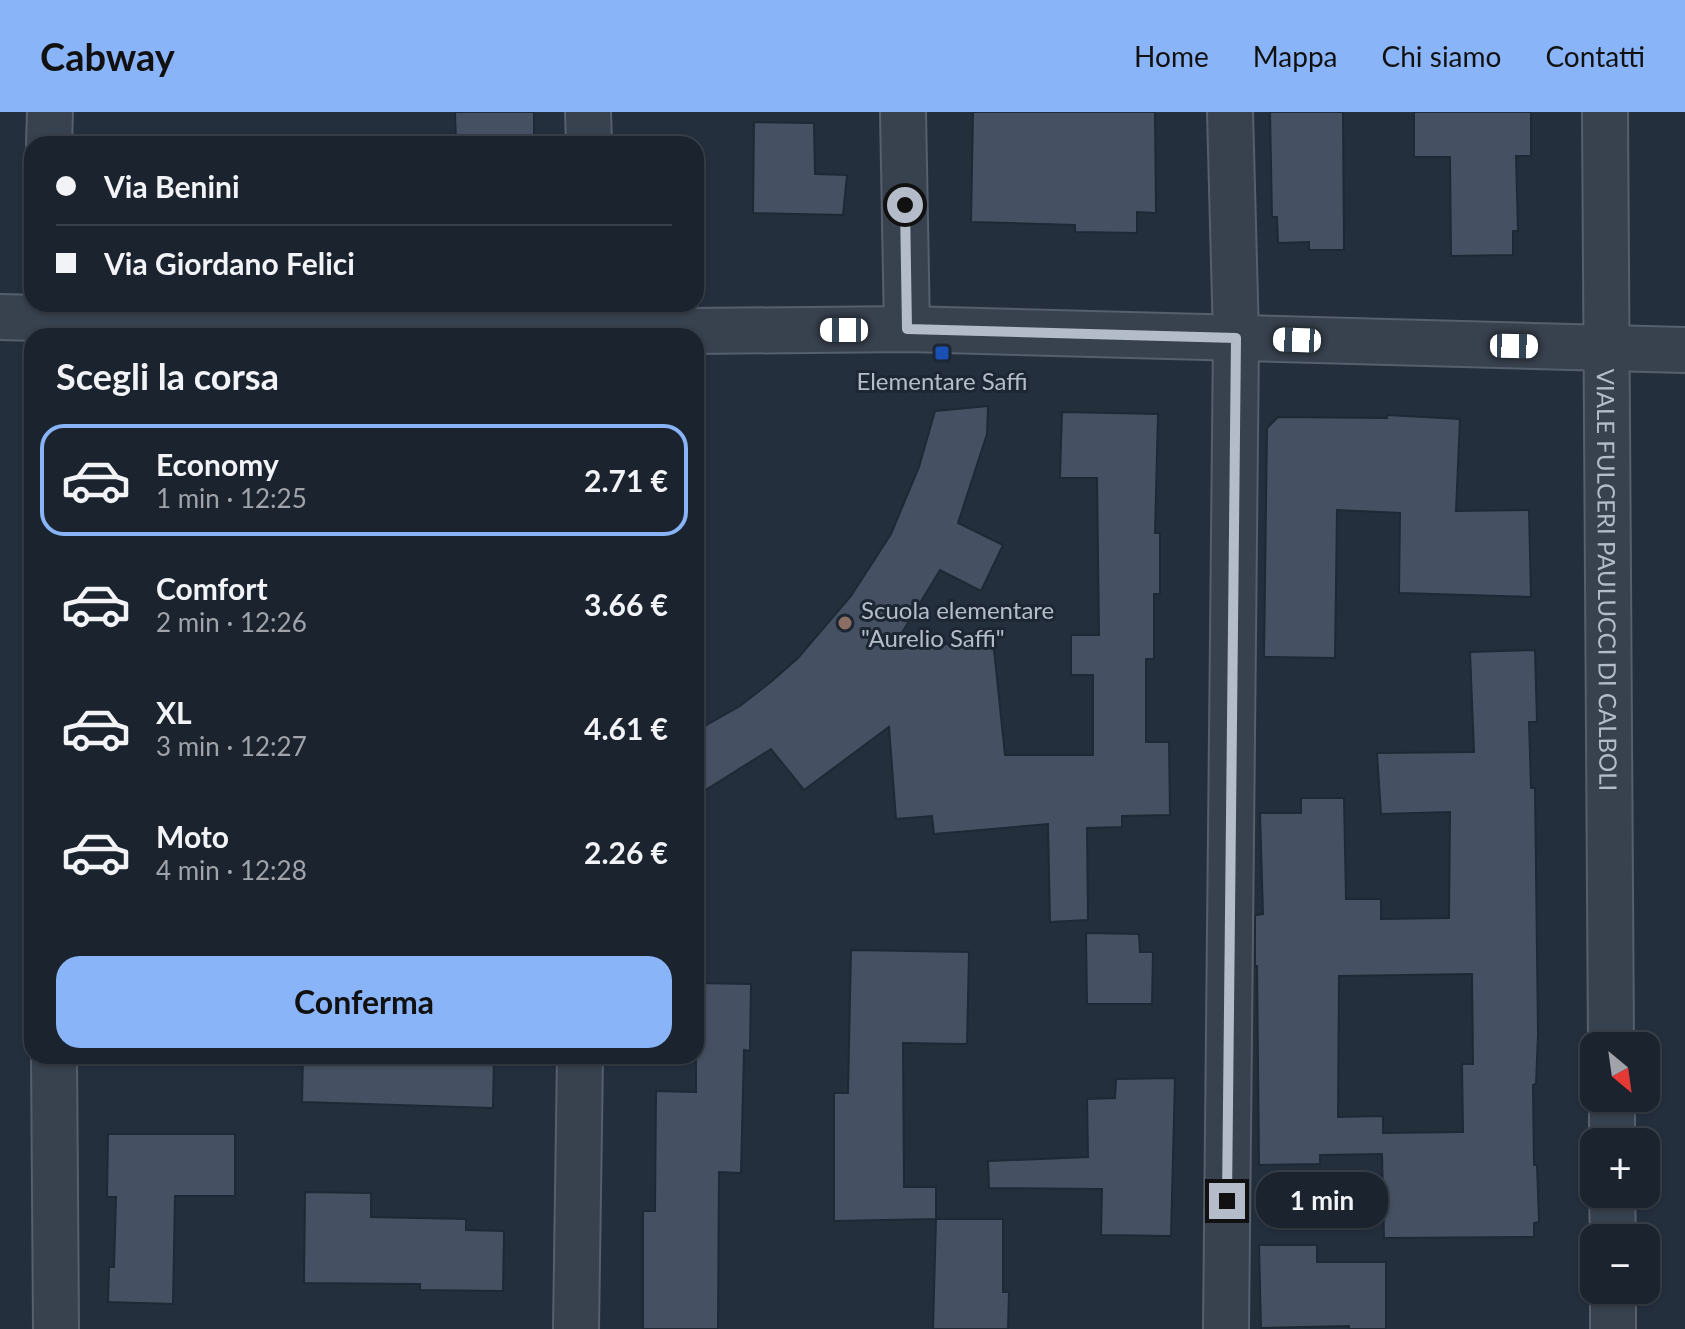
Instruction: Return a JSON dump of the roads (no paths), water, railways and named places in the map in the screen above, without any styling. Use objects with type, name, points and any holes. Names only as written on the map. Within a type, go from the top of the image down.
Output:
[{"type":"street","points":[[49,136],[50,112]]},
{"type":"street","points":[[588,112],[589,136]]},
{"type":"street","points":[[903,112],[907,329]]},
{"type":"street","points":[[1226,1329],[1236,338],[1230,112]]},
{"type":"street","name":"VIALE FULCERI PAULUCCI DI CALBOLI","points":[[1605,112],[1611,1032]]},
{"type":"street","points":[[0,317],[907,329],[1685,350]]},
{"type":"street","points":[[54,1064],[56,1329]]},
{"type":"street","points":[[576,1329],[580,1064]]},
{"type":"street","points":[[1613,1304],[1613,1329]]},
{"type":"place","name":"Elementare Saffi","points":[[942,353]]},
{"type":"place","name":"Scuola elementare \"Aurelio Saffi\"","points":[[845,623]]}]
